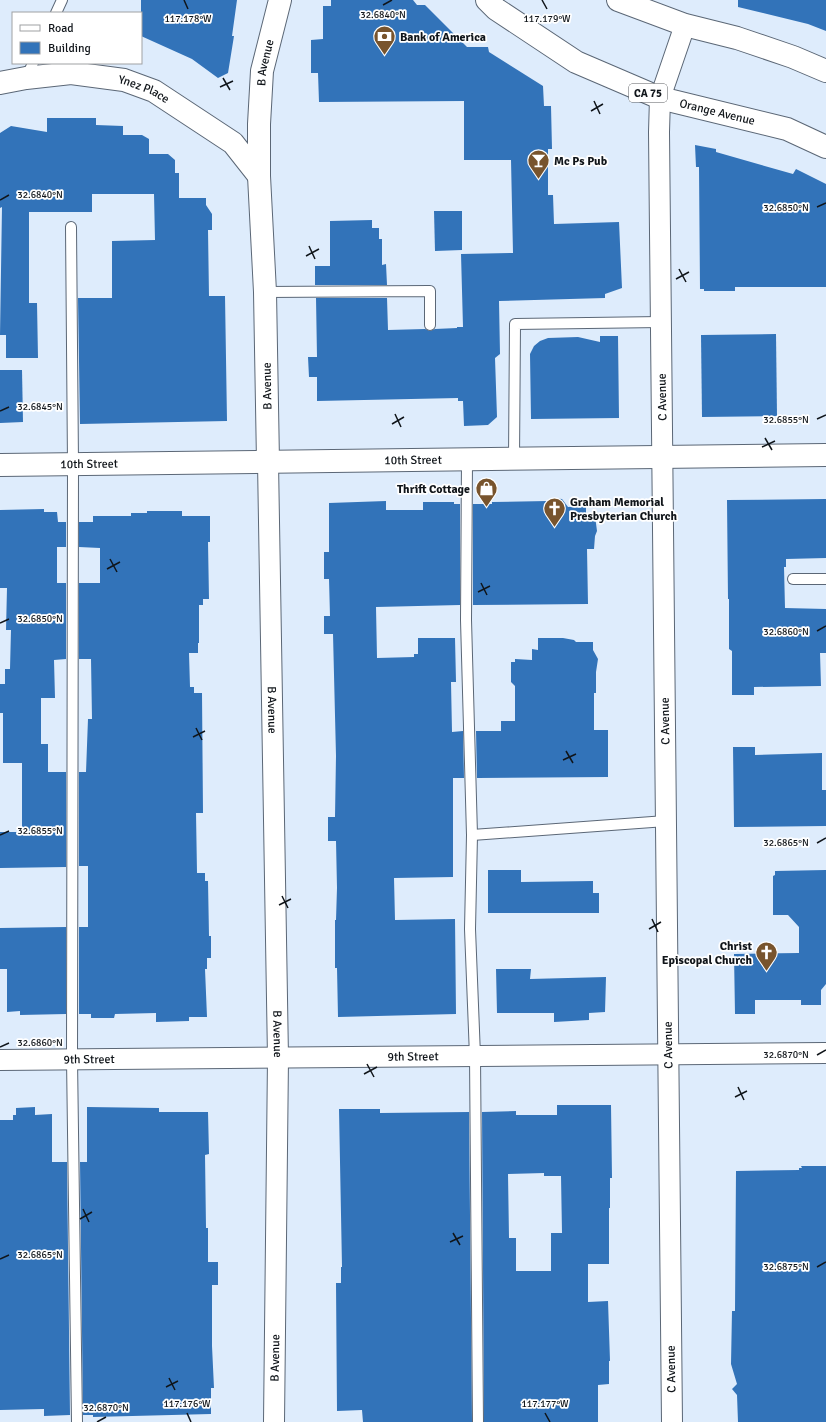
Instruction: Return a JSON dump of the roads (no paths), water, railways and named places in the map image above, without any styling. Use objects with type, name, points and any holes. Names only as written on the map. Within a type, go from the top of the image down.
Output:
[{"type":"main road","name":"B Avenue","points":[[268,462],[265,292],[259,176],[259,124],[262,71],[280,0]]},
{"type":"main road","name":"Orange Avenue","points":[[487,0],[496,9],[576,62],[660,98],[787,129],[826,147]]},
{"type":"main road","points":[[618,0],[685,25],[737,38],[793,57],[826,71]]},
{"type":"main road","name":"Ynez Place","points":[[0,83],[30,70],[71,73],[124,80],[154,91],[233,143],[259,176]]},
{"type":"main road","name":"10th Street","points":[[0,465],[826,456]]},
{"type":"street","name":"C Avenue","points":[[672,1422],[659,132],[660,98],[685,25]]},
{"type":"street","name":"B Avenue","points":[[268,462],[278,1058],[274,1422]]},
{"type":"street","name":"9th Street","points":[[0,1060],[826,1053]]},
{"type":"lane","points":[[56,12],[62,0]]},
{"type":"lane","points":[[71,227],[73,464],[72,1059],[77,1422]]},
{"type":"lane","points":[[265,292],[430,291],[430,325]]},
{"type":"lane","points":[[514,459],[515,324],[661,322]]},
{"type":"lane","points":[[467,460],[466,620],[472,835],[470,929],[476,1056],[478,1422]]},
{"type":"lane","points":[[793,579],[826,579]]},
{"type":"lane","points":[[472,835],[666,821]]},
{"type":"place","name":"Bank of America","points":[[384,56]]},
{"type":"place","name":"Mc Ps Pub","points":[[539,180]]},
{"type":"place","name":"Thrift Cottage","points":[[486,508]]},
{"type":"place","name":"Graham Memorial Presbyterian Church","points":[[554,528]]},
{"type":"place","name":"Christ Episcopal Church","points":[[767,972]]}]
